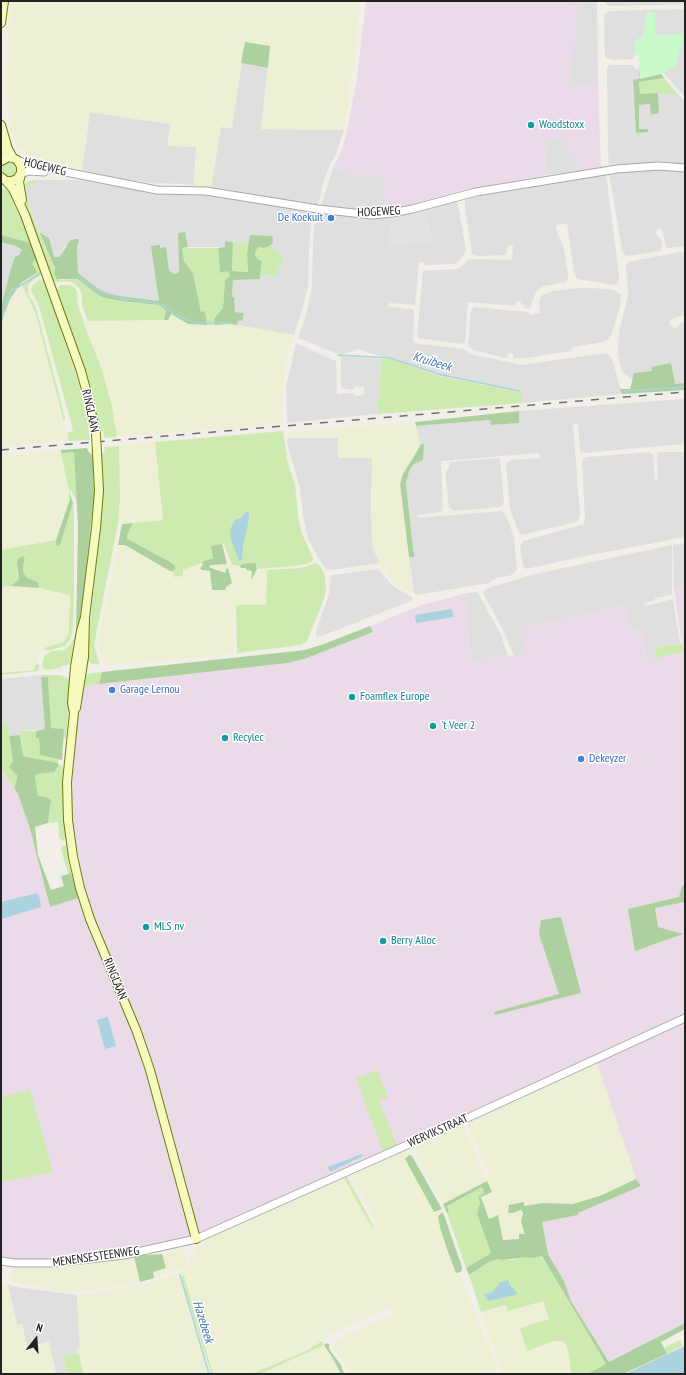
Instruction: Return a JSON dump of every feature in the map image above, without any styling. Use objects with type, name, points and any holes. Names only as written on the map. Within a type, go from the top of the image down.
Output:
[{"type":"main road","points":[[1,23],[4,1]]},
{"type":"main road","name":"RINGLAAN","points":[[1,125],[8,149],[21,166],[19,182],[25,215]]},
{"type":"main road","points":[[1,136],[1,159],[9,157],[15,159]]},
{"type":"main road","name":"RINGLAAN","points":[[4,179],[12,181],[17,179],[21,174]]},
{"type":"main road","name":"RINGLAAN","points":[[4,179],[13,189],[25,215],[81,371],[96,434],[99,490],[96,528],[85,618],[81,631],[75,667],[72,702],[74,713],[68,773],[67,796],[69,832],[76,872],[90,919],[137,1032],[150,1070],[193,1240]]},
{"type":"street","name":"HOGEWEG","points":[[15,159],[30,165],[157,190],[206,191],[318,209],[372,215],[412,210],[476,192],[618,169],[658,166],[685,168]]},
{"type":"street","name":"HOGEWEG","points":[[21,174],[30,171],[72,173]]},
{"type":"street","name":"WERVIKSTRAAT","points":[[193,1240],[463,1120],[685,1018]]},
{"type":"street","name":"MENENSESTEENWEG","points":[[1,1260],[15,1263],[54,1263],[124,1255],[193,1240]]},
{"type":"shaded area","points":[[366,1],[558,1],[578,7],[570,86],[598,84],[601,167],[578,171],[577,158],[574,158],[574,155],[571,155],[571,150],[564,149],[564,137],[545,140],[546,175],[459,191],[409,206],[386,209],[384,176],[377,175],[377,177],[345,173],[346,171],[333,168],[341,153],[347,132],[357,77]]},
{"type":"shaded area","points":[[558,1],[597,1],[598,84],[570,86],[577,7]]},
{"type":"shaded area","points":[[604,1],[685,1],[685,4],[610,6]]},
{"type":"shaded area","points":[[685,9],[685,97],[658,67],[639,55],[635,55],[632,59],[613,60],[605,56],[604,16],[606,13],[610,11]]},
{"type":"shaded area","points":[[241,63],[268,68],[261,129],[344,130],[336,154],[324,180],[318,205],[211,188],[221,126],[232,128]]},
{"type":"shaded area","points":[[655,63],[661,74],[633,80],[636,133],[648,131],[648,129],[639,129],[639,105],[650,104],[659,113],[658,93],[674,95],[676,92],[685,101],[685,164],[665,162],[609,165],[607,68],[609,65],[633,65],[635,69],[639,68],[639,64]]},
{"type":"shaded area","points":[[90,112],[171,124],[196,147],[194,185],[159,184],[116,178],[82,170]]},
{"type":"shaded area","points":[[564,137],[574,155],[577,157],[578,171],[546,175],[545,140]]},
{"type":"shaded area","points":[[333,168],[346,171],[346,173],[376,177],[377,175],[385,176],[386,209],[379,211],[321,206]]},
{"type":"shaded area","points":[[654,170],[685,171],[685,246],[668,248],[666,246],[662,229],[659,228],[655,232],[661,240],[662,247],[660,251],[627,256],[623,254],[622,250],[609,173]]},
{"type":"shaded area","points":[[606,174],[619,274],[617,284],[614,285],[577,279],[574,272],[567,224],[556,225],[558,236],[563,243],[568,273],[568,279],[566,282],[544,286],[539,289],[535,293],[530,309],[524,308],[524,305],[521,304],[521,302],[516,301],[515,306],[468,302],[465,341],[462,344],[418,338],[423,271],[457,269],[469,259],[512,260],[513,246],[509,245],[506,255],[478,256],[472,254],[465,207],[465,202],[468,198]]},
{"type":"shaded area","points":[[35,180],[104,182],[156,193],[204,194],[312,211],[308,287],[294,335],[237,325],[238,320],[243,313],[235,312],[234,297],[232,297],[233,280],[260,279],[261,275],[277,276],[275,250],[270,246],[272,244],[250,235],[249,243],[225,241],[225,247],[188,247],[185,232],[178,233],[179,272],[175,274],[169,270],[166,247],[160,248],[160,246],[157,289],[160,301],[107,293],[97,288],[78,273],[77,247],[79,242],[65,246],[59,257],[54,257],[49,238],[39,232],[36,227],[24,189],[35,182]]},
{"type":"shaded area","points":[[457,199],[466,250],[464,255],[456,264],[424,265],[424,262],[419,262],[415,305],[389,303],[388,307],[414,309],[413,343],[464,349],[470,354],[522,365],[605,353],[612,359],[622,394],[522,403],[520,392],[441,377],[358,349],[340,355],[298,338],[306,315],[312,286],[315,212],[371,218],[392,217],[392,225],[432,241],[424,210]]},
{"type":"shaded area","points":[[424,210],[432,241],[389,247],[392,217]]},
{"type":"shaded area","points":[[1,242],[16,246],[22,250],[19,255],[15,257],[1,307]]},
{"type":"shaded area","points":[[685,251],[685,316],[675,317],[670,320],[669,323],[673,328],[676,328],[681,323],[685,322],[685,383],[675,385],[651,367],[652,371],[634,373],[633,380],[623,373],[618,352],[619,332],[628,295],[626,265],[628,262]]},
{"type":"shaded area","points":[[578,288],[613,290],[621,295],[620,306],[612,333],[609,339],[604,342],[573,347],[571,351],[527,358],[513,358],[513,354],[509,353],[505,358],[473,350],[468,346],[471,311],[474,307],[529,312],[529,315],[540,313],[539,302],[542,295],[553,291]]},
{"type":"shaded area","points":[[296,343],[336,361],[337,394],[353,393],[355,396],[364,395],[364,387],[355,387],[353,390],[342,388],[341,358],[339,356],[382,359],[377,414],[287,423],[286,387]]},
{"type":"shaded area","points":[[685,399],[685,441],[683,441],[683,444],[584,453],[580,452],[578,424],[573,424],[580,514],[579,519],[576,522],[522,535],[519,533],[510,509],[506,464],[510,460],[540,458],[539,453],[441,461],[443,509],[441,512],[417,515],[417,518],[502,511],[505,513],[514,537],[517,570],[512,575],[496,578],[489,583],[416,595],[414,593],[409,557],[415,556],[406,483],[408,471],[414,465],[424,445],[420,445],[416,426],[490,420],[491,425],[519,423],[519,411]]},
{"type":"shaded area","points":[[287,438],[338,438],[339,457],[373,458],[371,495],[372,542],[373,549],[380,563],[331,570],[326,569],[320,561],[308,538],[303,516],[300,488]]},
{"type":"shaded area","points":[[650,452],[653,455],[655,480],[658,479],[657,453],[685,452],[685,537],[526,569],[523,566],[520,547],[523,541],[584,524],[582,462],[584,458]]},
{"type":"shaded area","points":[[500,458],[503,505],[500,507],[454,511],[449,507],[446,471],[449,469],[449,462]]},
{"type":"shaded area","points":[[685,543],[685,584],[674,588],[673,545]]},
{"type":"shaded area","points":[[672,545],[672,595],[655,598],[655,600],[644,604],[645,606],[673,599],[680,643],[655,648],[656,658],[646,660],[642,630],[631,632],[624,606],[522,628],[525,654],[514,656],[503,630],[483,593],[485,589],[535,574]]},
{"type":"shaded area","points":[[378,569],[394,587],[412,597],[413,600],[322,636],[316,636],[318,625],[329,594],[331,576]]},
{"type":"shaded area","points":[[685,584],[685,1323],[609,1362],[571,1301],[564,1281],[548,1254],[541,1222],[578,1215],[578,1213],[641,1186],[636,1179],[594,1056],[197,1237],[129,1250],[57,1259],[19,1260],[1,1257],[1,769],[18,794],[30,829],[50,907],[86,895],[74,840],[71,787],[74,741],[83,687],[288,663],[307,658],[372,632],[370,626],[422,605],[463,594],[462,600],[466,601],[470,661],[525,654],[522,628],[624,606],[631,632],[642,630],[646,660],[683,652],[674,588]]},
{"type":"shaded area","points":[[478,593],[501,635],[508,656],[470,661],[466,601],[462,600],[463,594]]},
{"type":"shaded area","points":[[41,675],[45,729],[20,731],[20,735],[9,736],[7,724],[1,725],[1,679]]},
{"type":"shaded area","points":[[6,1284],[16,1287],[78,1295],[80,1348],[78,1348],[79,1353],[63,1356],[67,1374],[56,1374],[49,1342],[27,1347],[22,1324],[17,1325],[8,1285]]},
{"type":"green space","points":[[12,1],[360,1],[356,48],[344,130],[261,129],[270,46],[245,42],[232,128],[221,127],[211,188],[194,185],[196,147],[167,146],[171,124],[90,112],[82,170],[41,162],[17,147],[10,128],[7,108],[5,72]]},
{"type":"green space","points":[[647,12],[655,12],[655,35],[684,34],[676,65],[661,74],[640,79],[639,55],[635,55],[634,42],[643,35]]},
{"type":"green space","points":[[245,42],[270,46],[268,68],[241,63]]},
{"type":"green space","points":[[639,72],[645,77],[661,74],[664,78],[639,82],[640,94],[658,93],[659,113],[651,115],[650,104],[639,105],[639,129],[648,129],[648,132],[636,133],[633,80],[640,78]]},
{"type":"green space","points":[[664,78],[676,92],[674,95],[658,93],[640,94],[639,82]]},
{"type":"green space","points":[[10,161],[16,163],[18,169],[16,175],[10,177],[4,175],[2,169],[4,163]]},
{"type":"green space","points":[[35,180],[35,182],[24,189],[36,227],[55,268],[54,274],[60,280],[78,279],[98,295],[105,298],[158,305],[166,311],[164,320],[88,321],[82,305],[82,295],[79,288],[72,282],[56,282],[53,280],[27,208],[22,186],[28,181]]},
{"type":"green space","points":[[1,188],[9,191],[14,198],[31,243],[1,235]]},
{"type":"green space","points":[[39,232],[49,238],[54,257],[60,256],[70,241],[78,239],[78,273],[97,288],[107,293],[120,296],[159,301],[151,246],[160,245],[160,248],[166,247],[169,270],[175,274],[179,272],[178,233],[185,232],[188,247],[182,248],[184,261],[193,273],[201,312],[205,311],[207,325],[188,324],[171,314],[168,320],[164,320],[166,311],[158,305],[105,298],[98,295],[78,279],[57,279],[54,274],[55,268]]},
{"type":"green space","points":[[1,235],[31,243],[36,258],[32,264],[37,272],[21,283],[10,299],[2,320],[1,307],[11,268],[15,257],[19,255],[22,250],[16,246],[1,242]]},
{"type":"green space","points":[[250,235],[272,236],[273,240],[270,246],[264,248],[259,247],[256,250],[255,254],[257,259],[262,261],[260,279],[233,280],[232,297],[234,297],[235,312],[244,313],[242,321],[238,320],[237,325],[215,325],[214,319],[223,308],[225,280],[230,276],[228,271],[220,273],[218,248],[225,247],[225,241],[233,242],[232,271],[248,272],[247,253]]},
{"type":"green space","points":[[233,242],[249,243],[247,253],[248,272],[232,271]]},
{"type":"green space","points":[[270,246],[281,254],[283,265],[277,266],[278,276],[261,275],[262,261],[257,259],[255,254],[259,247],[264,248]]},
{"type":"green space","points":[[182,248],[218,248],[220,273],[228,270],[230,276],[225,280],[223,308],[214,319],[215,325],[207,325],[205,312],[201,312],[193,273],[184,261]]},
{"type":"green space","points":[[36,258],[42,273],[30,283],[28,287],[28,294],[37,311],[65,417],[64,422],[35,312],[21,283],[30,278],[32,263]]},
{"type":"green space","points":[[40,279],[44,280],[78,380],[87,417],[90,440],[69,441],[67,433],[73,431],[69,415],[39,306],[31,290],[33,285]]},
{"type":"green space","points":[[21,283],[35,312],[69,441],[1,447],[1,320],[10,299]]},
{"type":"green space","points":[[60,285],[71,285],[77,292],[78,305],[102,370],[112,406],[117,437],[104,438],[103,431],[100,432],[89,381],[57,290]]},
{"type":"green space","points":[[170,314],[188,324],[231,324],[294,335],[287,356],[283,381],[282,424],[117,437],[112,406],[102,370],[83,321],[168,320]]},
{"type":"green space","points":[[382,359],[391,359],[441,377],[521,392],[522,403],[377,414]]},
{"type":"green space","points":[[671,363],[675,384],[685,383],[685,390],[622,394],[620,389],[630,389],[634,373],[652,371],[651,367]]},
{"type":"green space","points":[[519,411],[519,423],[491,425],[490,420],[416,426],[415,422]]},
{"type":"green space","points":[[415,422],[420,445],[403,474],[401,497],[413,594],[396,585],[386,573],[373,549],[371,509],[372,458],[338,458],[338,438],[289,438],[288,432]]},
{"type":"green space","points":[[283,431],[288,464],[295,484],[299,523],[313,558],[310,563],[296,566],[257,569],[257,565],[251,563],[242,564],[240,566],[232,565],[224,544],[211,546],[213,558],[183,570],[183,576],[174,577],[173,571],[175,569],[126,539],[133,523],[163,520],[155,442]]},
{"type":"green space","points":[[155,442],[163,520],[118,524],[120,500],[119,446]]},
{"type":"green space","points":[[424,444],[423,460],[414,464],[409,471],[406,483],[415,557],[409,557],[400,484],[403,474],[420,445]]},
{"type":"green space","points":[[119,446],[120,500],[118,524],[94,645],[99,662],[99,664],[96,665],[86,659],[103,498],[102,453],[105,452],[104,447]]},
{"type":"green space","points":[[87,448],[93,456],[94,496],[83,597],[78,629],[76,629],[78,528],[74,452],[61,453],[61,450]]},
{"type":"green space","points":[[61,450],[70,499],[56,540],[1,550],[1,455]]},
{"type":"green space","points":[[74,452],[77,501],[71,491],[69,491],[61,453]]},
{"type":"green space","points":[[69,491],[73,503],[60,545],[58,546],[56,545],[56,540],[70,499]]},
{"type":"green space","points":[[73,503],[73,628],[70,640],[65,646],[46,651],[44,648],[63,642],[68,635],[70,595],[39,588],[38,582],[27,578],[23,572],[25,560],[17,562],[19,579],[11,586],[1,587],[1,550],[56,540],[56,545],[60,545]]},
{"type":"green space","points":[[133,523],[127,539],[170,562],[175,566],[173,571],[170,571],[125,545],[118,545],[122,524]]},
{"type":"green space","points":[[222,544],[227,564],[211,565],[209,567],[225,573],[226,569],[228,568],[232,583],[226,587],[225,590],[212,590],[210,571],[202,570],[200,568],[203,565],[202,562],[213,558],[211,546]]},
{"type":"green space","points":[[118,545],[125,545],[170,571],[173,571],[174,577],[182,570],[202,562],[203,565],[200,568],[202,570],[210,571],[212,590],[225,588],[232,583],[232,580],[228,568],[225,573],[209,567],[211,565],[231,564],[246,568],[252,571],[251,580],[253,579],[257,569],[267,568],[266,605],[237,605],[237,609],[233,609],[233,654],[108,665],[104,663],[97,646]]},
{"type":"green space","points":[[23,556],[25,560],[23,572],[27,578],[38,582],[39,588],[11,586],[19,579],[17,562],[19,558]]},
{"type":"green space","points":[[256,563],[257,569],[251,581],[252,571],[246,570],[246,568],[241,568],[240,566],[242,564]]},
{"type":"green space","points":[[316,563],[320,566],[325,576],[326,588],[325,596],[307,641],[301,645],[237,653],[236,605],[266,605],[267,570],[301,568]]},
{"type":"green space","points":[[20,586],[39,588],[70,595],[68,635],[63,642],[41,651],[37,659],[35,669],[1,673],[1,587]]},
{"type":"green space","points":[[370,626],[373,632],[307,658],[288,663],[99,684],[102,672],[305,650]]},
{"type":"green space","points":[[76,629],[78,629],[73,661],[69,665],[61,666],[61,668],[45,670],[42,665],[44,656],[52,651],[64,650],[70,645],[74,638]]},
{"type":"green space","points":[[682,643],[683,652],[656,658],[655,648]]},
{"type":"green space","points":[[36,663],[39,665],[38,671],[1,675],[1,673],[34,670]]},
{"type":"green space","points":[[102,672],[99,684],[83,687],[83,677],[86,674]]},
{"type":"green space","points":[[41,675],[60,675],[69,678],[71,681],[66,738],[63,740],[64,729],[51,728],[48,677],[41,677]]},
{"type":"green space","points":[[41,677],[48,677],[51,728],[64,729],[62,760],[40,755],[39,738],[36,738],[36,731],[45,729]]},
{"type":"green space","points":[[7,724],[13,762],[10,765],[17,775],[14,788],[1,769],[1,725]]},
{"type":"green space","points":[[20,731],[36,731],[36,737],[39,738],[40,755],[58,759],[58,763],[62,766],[64,772],[63,788],[66,837],[63,841],[59,838],[58,822],[48,823],[51,800],[46,797],[38,796],[35,777],[37,774],[38,758],[23,756]]},
{"type":"green space","points":[[20,735],[23,756],[58,763],[58,766],[54,772],[37,774],[35,777],[38,796],[46,797],[51,800],[48,823],[35,827],[38,855],[51,890],[64,886],[61,876],[71,873],[78,898],[50,907],[30,829],[18,794],[14,788],[17,775],[9,767],[13,761],[9,736]]},
{"type":"green space","points":[[66,845],[71,873],[68,874],[61,849],[62,846]]},
{"type":"green space","points":[[685,884],[685,902],[655,908],[658,927],[683,934],[635,951],[628,909],[679,897],[682,886]]},
{"type":"green space","points":[[561,917],[581,993],[495,1015],[494,1012],[559,994],[539,934],[541,920]]},
{"type":"green space","points":[[597,1063],[636,1179],[602,1195],[573,1204],[543,1203],[524,1206],[524,1202],[512,1213],[521,1210],[523,1213],[521,1222],[526,1234],[519,1239],[502,1240],[498,1216],[489,1219],[481,1197],[487,1181],[490,1178],[467,1123]]},
{"type":"green space","points":[[377,1070],[388,1097],[379,1101],[397,1145],[383,1151],[356,1079]]},
{"type":"green space","points":[[30,1090],[53,1172],[1,1182],[1,1097]]},
{"type":"green space","points":[[463,1124],[487,1181],[443,1204],[413,1152],[415,1146]]},
{"type":"green space","points":[[406,1150],[412,1156],[409,1155],[405,1159],[434,1212],[442,1209],[443,1212],[438,1216],[447,1249],[456,1272],[459,1272],[497,1368],[486,1374],[349,1374],[343,1361],[332,1348],[333,1345],[336,1341],[346,1335],[391,1315],[388,1307],[332,1334],[306,1351],[251,1374],[213,1374],[184,1276],[181,1276],[180,1272],[189,1265],[190,1261],[188,1256],[193,1254],[198,1248],[196,1243],[344,1178],[372,1228],[377,1226],[351,1176],[352,1174]]},
{"type":"green space","points":[[409,1155],[412,1156],[442,1209],[434,1212],[405,1159]]},
{"type":"green space","points":[[347,1177],[374,1227],[372,1228],[344,1178]]},
{"type":"green space","points":[[636,1179],[641,1186],[578,1213],[578,1215],[542,1222],[548,1254],[564,1281],[571,1301],[609,1362],[685,1323],[685,1329],[661,1342],[667,1354],[623,1374],[587,1374],[606,1364],[542,1256],[534,1258],[526,1257],[503,1260],[498,1259],[489,1262],[469,1275],[466,1268],[491,1253],[477,1214],[480,1203],[478,1196],[484,1193],[482,1187],[447,1206],[449,1212],[447,1213],[443,1204],[487,1181],[492,1192],[481,1197],[489,1219],[498,1215],[503,1240],[519,1239],[519,1234],[525,1234],[521,1222],[523,1213],[521,1210],[508,1213],[509,1205],[524,1202],[524,1206],[543,1203],[573,1204],[602,1195]]},
{"type":"green space","points":[[482,1187],[484,1193],[478,1196],[480,1203],[477,1214],[491,1253],[466,1268],[447,1213],[449,1212],[447,1206]]},
{"type":"green space","points":[[443,1212],[462,1267],[460,1272],[456,1273],[440,1227],[438,1216]]},
{"type":"green space","points":[[183,1246],[187,1260],[186,1265],[154,1278],[153,1272],[166,1268],[162,1254]]},
{"type":"green space","points":[[162,1254],[166,1268],[153,1272],[154,1278],[140,1282],[134,1256]]},
{"type":"green space","points":[[134,1256],[140,1282],[119,1286],[73,1292],[14,1282],[10,1279],[11,1273],[14,1269],[19,1267],[34,1268],[65,1266]]},
{"type":"green space","points":[[526,1256],[534,1258],[542,1256],[606,1364],[587,1374],[571,1374],[568,1350],[565,1343],[562,1341],[554,1341],[527,1351],[520,1328],[549,1319],[543,1301],[508,1311],[506,1305],[481,1312],[469,1275],[489,1262],[498,1259],[513,1260]],"holes":[[[510,1280],[510,1285],[513,1290],[488,1301],[485,1294],[494,1290],[500,1282]]]},
{"type":"green space","points":[[178,1274],[208,1374],[83,1374],[77,1348],[80,1348],[78,1295],[137,1286]]},
{"type":"green space","points":[[181,1276],[184,1276],[213,1374],[211,1374]]},
{"type":"green space","points":[[1,1285],[8,1285],[17,1325],[22,1324],[27,1347],[49,1342],[56,1374],[1,1374]]},
{"type":"green space","points":[[543,1301],[549,1319],[528,1351],[554,1341],[562,1341],[565,1343],[568,1350],[571,1374],[494,1374],[501,1372],[481,1312],[506,1305],[508,1311]]},
{"type":"green space","points":[[679,1340],[683,1346],[667,1354],[664,1348]]},
{"type":"green space","points":[[322,1341],[324,1345],[260,1374],[251,1374],[306,1351]]},
{"type":"green space","points":[[327,1343],[329,1344],[329,1349],[341,1365],[344,1374],[341,1374],[324,1345]]},
{"type":"green space","points":[[324,1345],[341,1374],[260,1374]]},
{"type":"green space","points":[[79,1353],[83,1374],[67,1374],[63,1356]]},
{"type":"water","points":[[246,511],[249,513],[249,519],[243,546],[242,559],[239,561],[231,540],[230,529],[236,519],[242,518]]},
{"type":"water","points":[[452,609],[454,617],[416,623],[415,615]]},
{"type":"water","points":[[37,893],[39,895],[41,907],[1,919],[1,902]]},
{"type":"water","points":[[108,1017],[116,1046],[105,1049],[97,1020]]},
{"type":"water","points":[[362,1154],[363,1156],[330,1172],[328,1167]]},
{"type":"water","points":[[509,1280],[510,1285],[517,1293],[515,1295],[488,1301],[484,1294],[490,1293],[494,1290],[500,1282]]},
{"type":"water","points":[[685,1346],[685,1374],[625,1374]]},
{"type":"pier","points":[[102,434],[103,452],[92,453],[90,435]]},
{"type":"waterway","name":"Kruibeek","points":[[1,325],[3,312],[11,291],[40,274]]},
{"type":"waterway","name":"Kruibeek","points":[[79,277],[95,289],[106,294],[119,298],[157,303],[165,306],[174,314],[198,323],[230,323]]},
{"type":"waterway","name":"Kruibeek","points":[[338,355],[390,358],[442,375],[520,391]]},
{"type":"waterway","name":"Kruibeek","points":[[624,391],[685,387]]},
{"type":"waterway","name":"Hazebeek","points":[[180,1275],[209,1374]]},
{"type":"railway","points":[[1,450],[685,392]]},
{"type":"place","name":"Woodstoxx","points":[[531,125]]},
{"type":"place","name":"De Koekuit","points":[[331,218]]},
{"type":"place","name":"Garage Lernou","points":[[112,690]]},
{"type":"place","name":"Foamflex Europe","points":[[352,697]]},
{"type":"place","name":"'t Veer 2","points":[[433,726]]},
{"type":"place","name":"Recylec","points":[[225,738]]},
{"type":"place","name":"Dekeyzer","points":[[581,759]]},
{"type":"place","name":"MLS nv","points":[[146,927]]},
{"type":"place","name":"Berry Alloc","points":[[383,941]]}]
